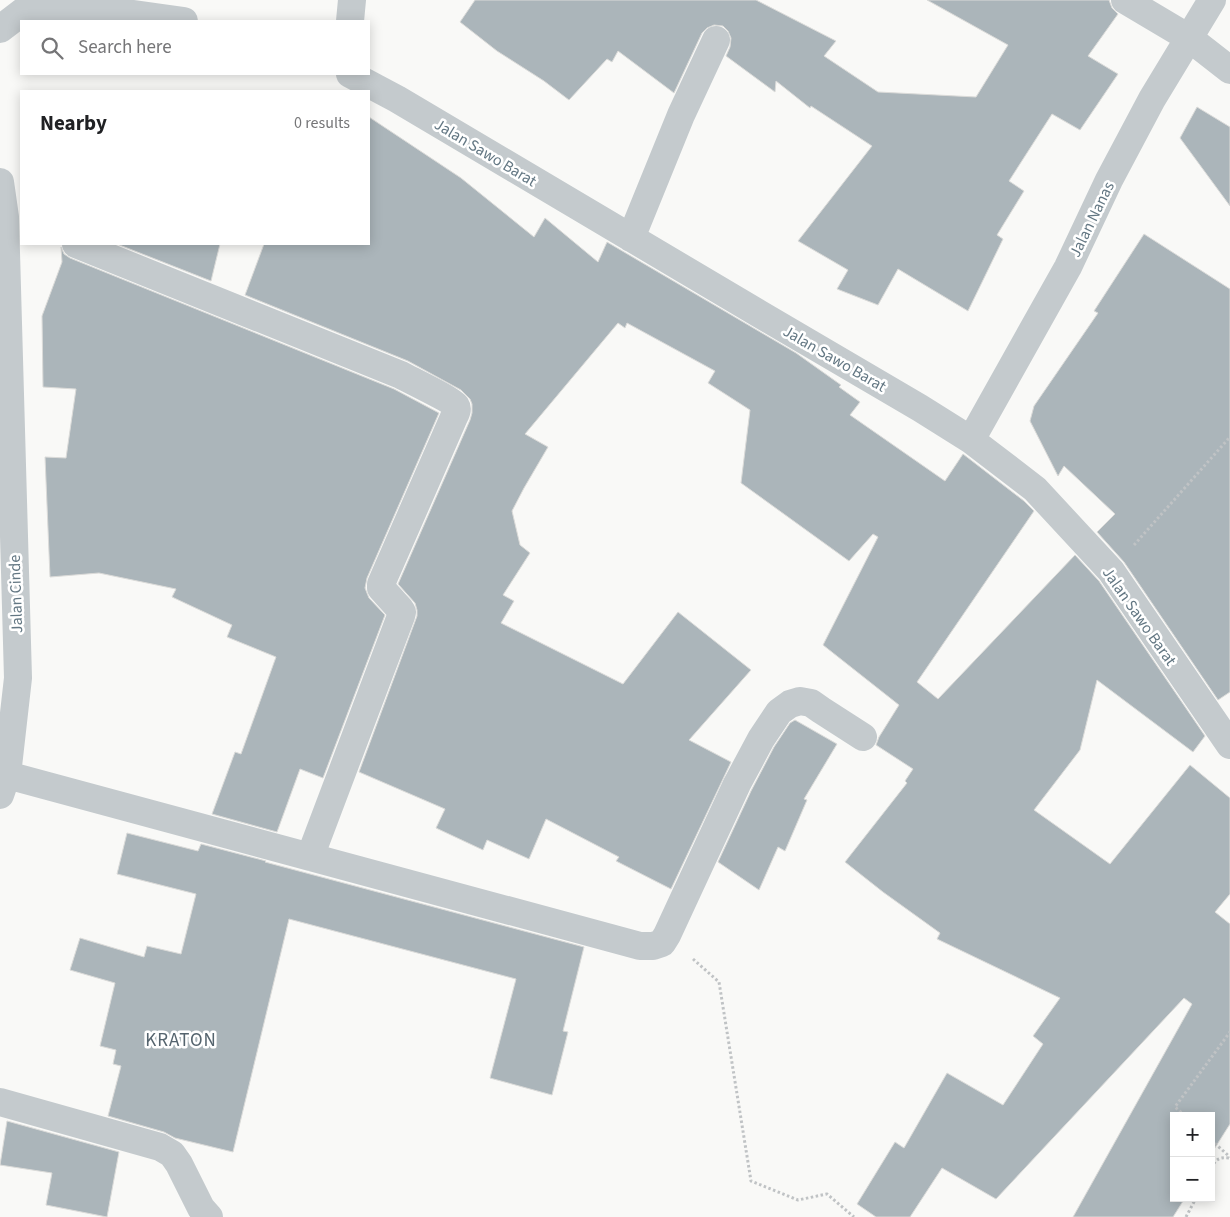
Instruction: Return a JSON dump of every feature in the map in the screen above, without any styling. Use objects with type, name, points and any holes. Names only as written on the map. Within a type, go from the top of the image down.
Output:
[{"type":"street","points":[[350,20],[352,0]]},
{"type":"street","points":[[1124,0],[1189,38],[1230,70]]},
{"type":"street","name":"Jalan Nanas","points":[[971,440],[1068,267],[1109,180],[1152,99],[1212,0]]},
{"type":"street","points":[[0,29],[25,10],[104,10],[177,20]]},
{"type":"street","points":[[631,238],[681,115],[716,40]]},
{"type":"street","name":"Jalan Sawo Barat","points":[[352,75],[397,99],[971,440],[1035,489],[1111,571],[1230,745]]},
{"type":"street","name":"Jalan Cinde","points":[[0,182],[13,220],[9,672],[4,785]]},
{"type":"street","points":[[78,245],[400,375],[447,399],[456,406],[457,409],[454,417],[381,584],[381,588],[402,612],[401,616],[310,857]]},
{"type":"street","points":[[4,785],[310,857],[640,946],[653,946],[662,943],[667,936],[737,784],[779,712],[790,704],[800,701],[811,703],[863,737]]},
{"type":"street","points":[[0,1102],[160,1147],[172,1154],[201,1208],[209,1217]]},
{"type":"path","points":[[1111,571],[1230,437]]},
{"type":"path","points":[[667,936],[719,982],[751,1181],[798,1200],[827,1194],[854,1217]]},
{"type":"path","points":[[1180,1112],[1176,1108],[1230,1032]]},
{"type":"path","points":[[1215,1144],[1230,1158]]},
{"type":"path","points":[[1215,1161],[1221,1157],[1230,1158]]},
{"type":"path","points":[[1186,1217],[1194,1202]]},
{"type":"building","points":[[475,0],[756,0],[836,41],[824,56],[878,92],[976,97],[1008,45],[927,0],[1109,0],[1112,8],[1118,14],[1088,56],[1118,74],[1080,130],[1052,114],[1009,181],[1024,191],[997,235],[1003,239],[968,311],[898,269],[878,305],[837,289],[848,270],[798,241],[872,146],[811,106],[810,108],[776,81],[775,92],[726,56],[731,38],[723,26],[714,25],[702,33],[674,93],[618,51],[612,62],[607,59],[569,100],[544,81],[497,51],[460,22]]},
{"type":"building","points":[[1197,107],[1230,127],[1230,206],[1180,138]]},
{"type":"building","points":[[370,118],[461,178],[534,237],[545,218],[598,262],[607,242],[796,353],[841,385],[839,387],[860,402],[850,415],[945,481],[963,454],[1024,501],[1034,511],[917,682],[938,699],[1075,555],[1099,581],[1205,736],[1193,752],[1097,680],[1080,750],[1034,810],[1110,864],[1190,765],[1230,798],[1230,894],[1215,912],[1230,924],[1230,1124],[1215,1148],[1215,1112],[1170,1112],[1170,1202],[1182,1202],[1173,1217],[1073,1217],[1192,1004],[1184,998],[996,1199],[942,1168],[910,1217],[876,1217],[857,1204],[895,1142],[904,1148],[947,1073],[1003,1105],[1043,1044],[1033,1036],[1060,998],[937,939],[940,933],[845,862],[907,783],[905,781],[913,769],[876,745],[899,705],[823,645],[878,537],[873,534],[849,561],[741,483],[750,410],[708,383],[715,371],[627,323],[625,328],[618,323],[525,434],[548,447],[512,511],[520,545],[530,553],[503,595],[514,601],[501,623],[623,684],[678,612],[751,670],[689,740],[731,762],[671,889],[616,861],[619,857],[546,819],[529,859],[487,840],[483,850],[436,828],[445,809],[359,772],[417,616],[415,603],[398,584],[472,413],[470,399],[461,390],[408,361],[245,295],[264,245],[370,245]]},
{"type":"building","points":[[1144,234],[1230,289],[1230,692],[1218,700],[1124,562],[1097,532],[1115,514],[1064,466],[1058,476],[1030,421],[1034,406],[1098,313],[1094,311]]},
{"type":"building","points":[[120,245],[220,245],[211,281]]},
{"type":"building","points":[[61,247],[64,254],[70,258],[394,389],[439,413],[367,578],[365,588],[369,598],[385,615],[323,778],[300,769],[277,832],[212,814],[235,752],[241,754],[276,657],[227,637],[232,625],[172,597],[176,589],[99,573],[50,577],[45,457],[66,458],[76,389],[43,387],[42,316],[62,262]]},
{"type":"building","points":[[795,720],[837,744],[804,799],[807,800],[785,851],[778,847],[759,890],[718,862],[774,747],[790,723]]},
{"type":"building","points":[[127,833],[198,851],[201,844],[584,947],[563,1031],[568,1032],[552,1095],[490,1078],[516,979],[289,919],[233,1152],[175,1138],[164,1132],[108,1116],[121,1066],[113,1064],[116,1050],[100,1046],[115,983],[70,970],[80,938],[144,957],[147,946],[181,954],[196,894],[117,874]]},
{"type":"building","points":[[7,1121],[119,1152],[107,1217],[46,1205],[52,1173],[0,1165]]},
{"type":"district","name":"KRATON","points":[[181,1039]]}]
